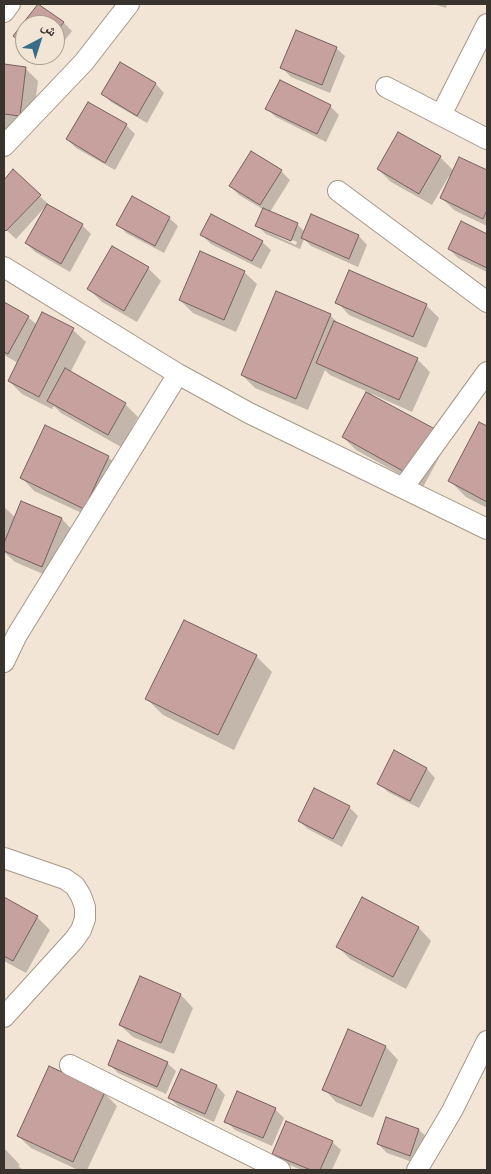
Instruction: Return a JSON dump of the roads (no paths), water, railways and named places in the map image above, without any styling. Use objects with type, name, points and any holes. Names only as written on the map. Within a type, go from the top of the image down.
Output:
[{"type":"street","points":[[4,12],[10,4]]},
{"type":"street","points":[[4,146],[84,62],[129,4]]},
{"type":"street","points":[[441,115],[487,24]]},
{"type":"street","points":[[386,88],[487,139]]},
{"type":"street","points":[[338,191],[487,302]]},
{"type":"street","points":[[4,267],[178,374],[249,413],[487,529]]},
{"type":"street","points":[[403,488],[487,372]]},
{"type":"street","points":[[4,662],[17,635],[178,374]]},
{"type":"street","points":[[4,858],[65,879],[75,886],[85,907],[85,919],[78,935],[4,1018]]},
{"type":"street","points":[[417,1170],[452,1111],[487,1042]]},
{"type":"street","points":[[70,1065],[280,1170]]}]
